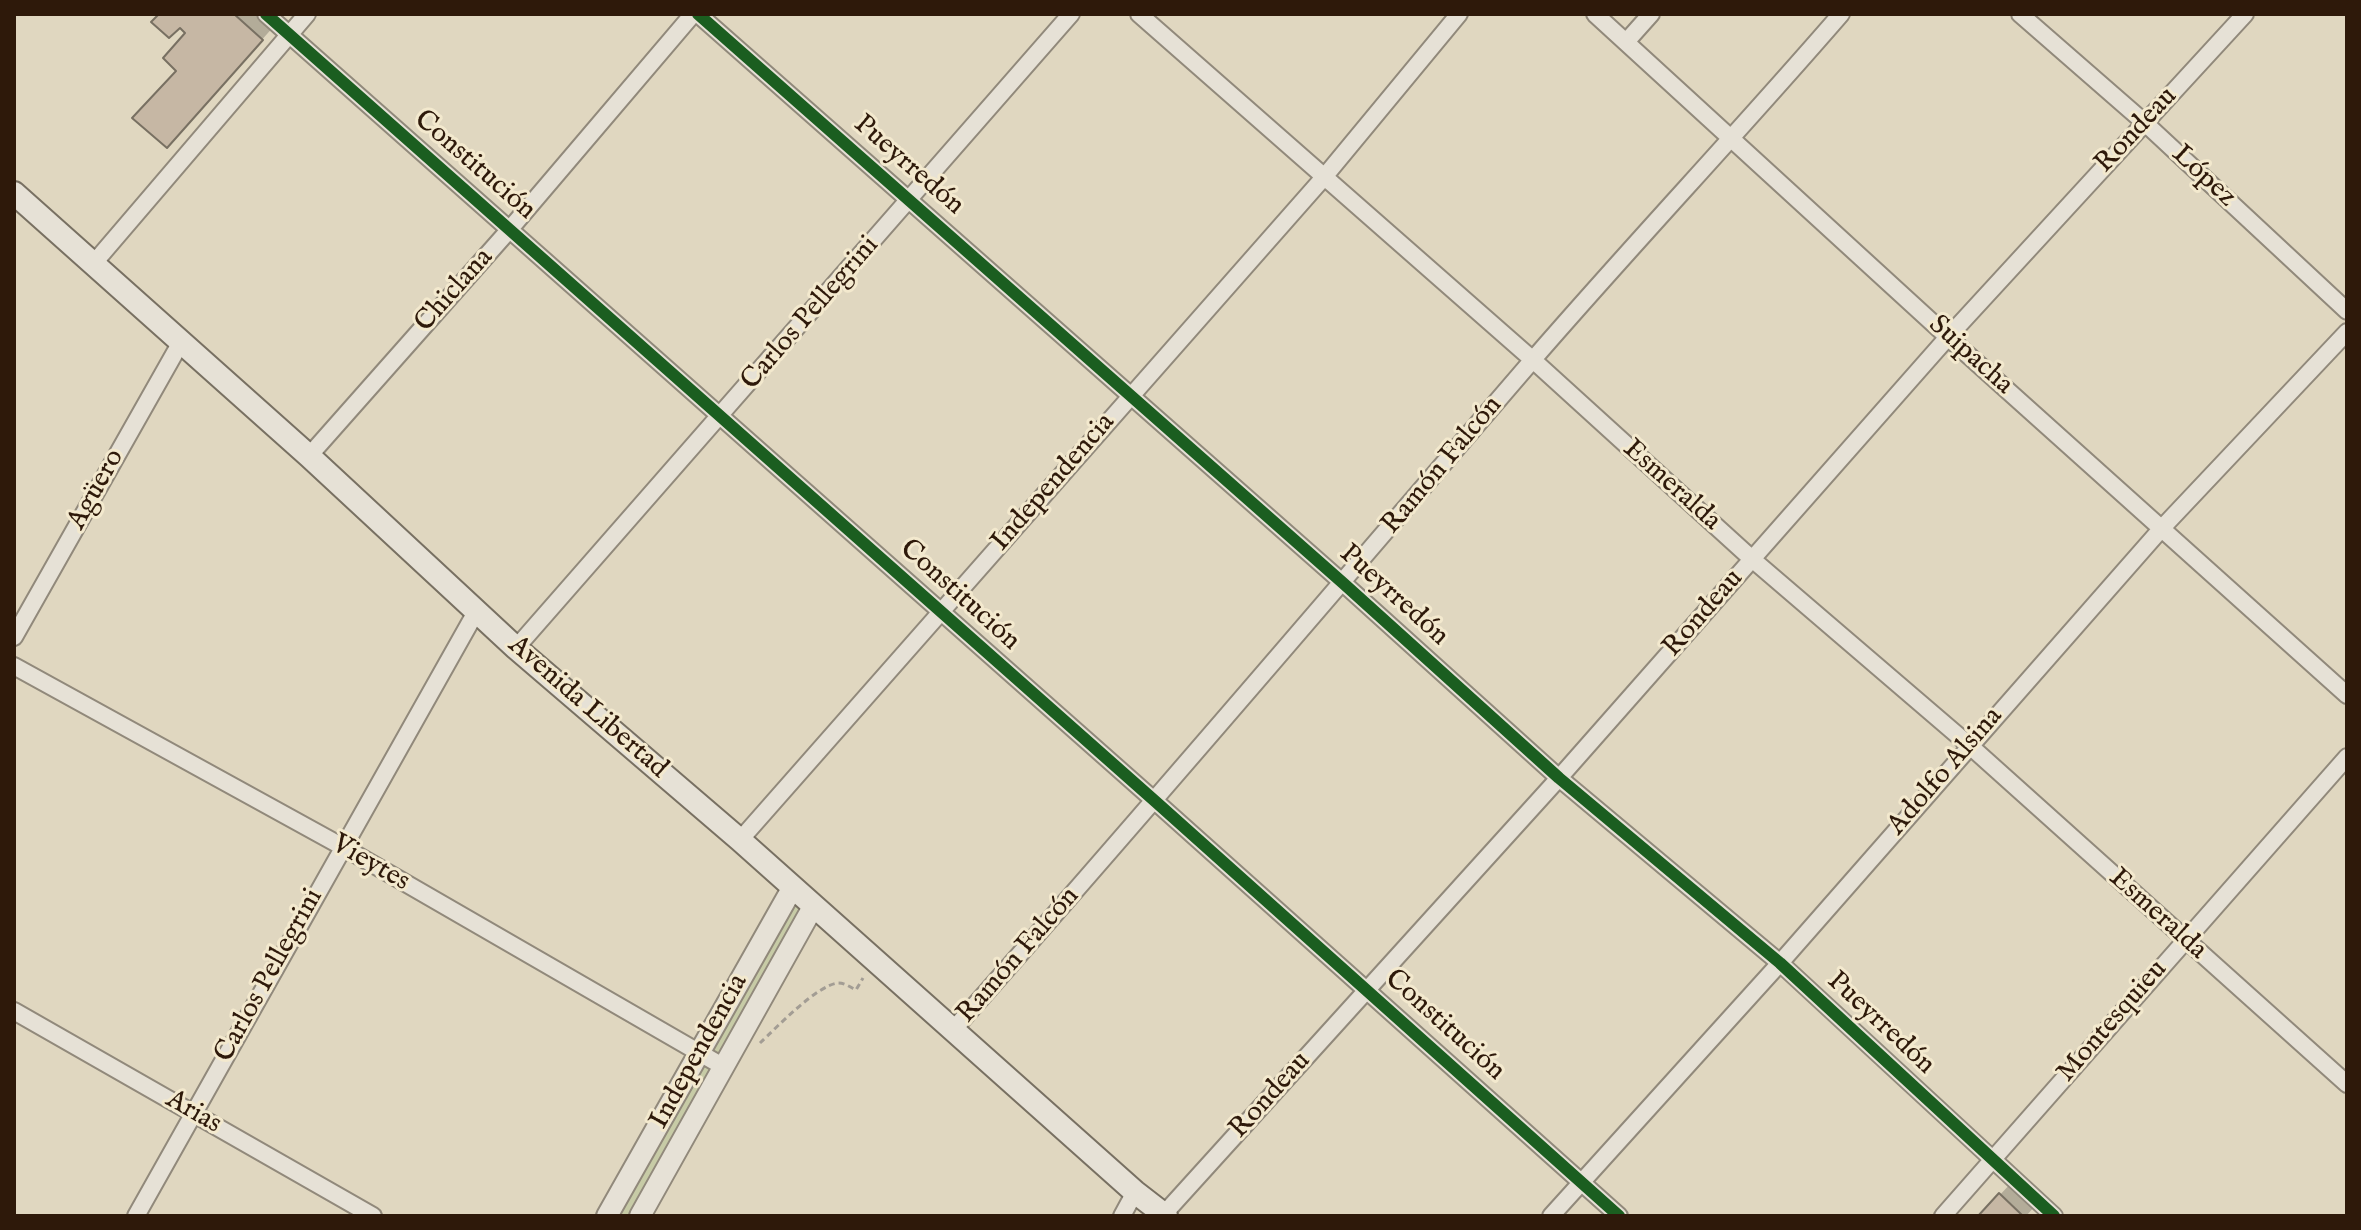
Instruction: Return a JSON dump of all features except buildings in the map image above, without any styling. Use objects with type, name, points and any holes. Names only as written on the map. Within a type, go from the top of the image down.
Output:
[{"type":"main road","name":"Avenida Libertad","points":[[14,193],[309,456],[516,648],[740,840],[1135,1192],[1165,1215]]},
{"type":"street","name":"Constitución","points":[[266,14],[1619,1216]]},
{"type":"street","points":[[94,263],[307,14]]},
{"type":"street","name":"Pueyrredón","points":[[695,14],[911,200],[1559,778],[1780,963],[2054,1216]]},
{"type":"street","name":"Chiclana","points":[[309,456],[695,14]]},
{"type":"street","name":"Carlos Pellegrini","points":[[516,648],[1071,14]]},
{"type":"street","name":"Esmeralda","points":[[1139,14],[1533,360],[1752,559],[1969,745],[2347,1084]]},
{"type":"street","name":"Independencia","points":[[740,840],[1325,176],[1459,14]]},
{"type":"street","name":"Suipacha","points":[[1595,14],[1948,337],[2347,695]]},
{"type":"street","points":[[1626,42],[1651,14]]},
{"type":"street","name":"Ramón Falcón","points":[[953,1030],[1156,802],[1533,360],[1841,14]]},
{"type":"street","name":"López","points":[[2020,14],[2145,123],[2347,311]]},
{"type":"street","name":"Rondeau","points":[[1165,1215],[1559,778],[1948,337],[2245,14]]},
{"type":"street","name":"Adolfo Alsina","points":[[1551,1216],[1780,963],[2162,528],[2347,332]]},
{"type":"street","name":"Agüero","points":[[14,637],[181,342]]},
{"type":"street","name":"Carlos Pellegrini","points":[[136,1216],[476,612]]},
{"type":"street","name":"Vieytes","points":[[14,666],[343,847],[724,1067]]},
{"type":"street","name":"Montesquieu","points":[[1943,1216],[2347,757]]},
{"type":"street","name":"Independencia","points":[[607,1216],[793,887]]},
{"type":"street","name":"Independencia","points":[[640,1216],[813,907]]},
{"type":"street","name":"Arias","points":[[14,1011],[373,1216]]},
{"type":"street","points":[[1122,1216],[1135,1192]]},
{"type":"path","points":[[740,1038],[757,1046],[804,1003],[836,983],[856,990],[873,959]]},
{"type":"green space","points":[[793,887],[813,907],[640,1216],[607,1216]]},
{"type":"cycle path","points":[[266,14],[1619,1216]]},
{"type":"cycle path","points":[[698,14],[1343,583],[1559,778],[1780,963],[2054,1216]]}]
